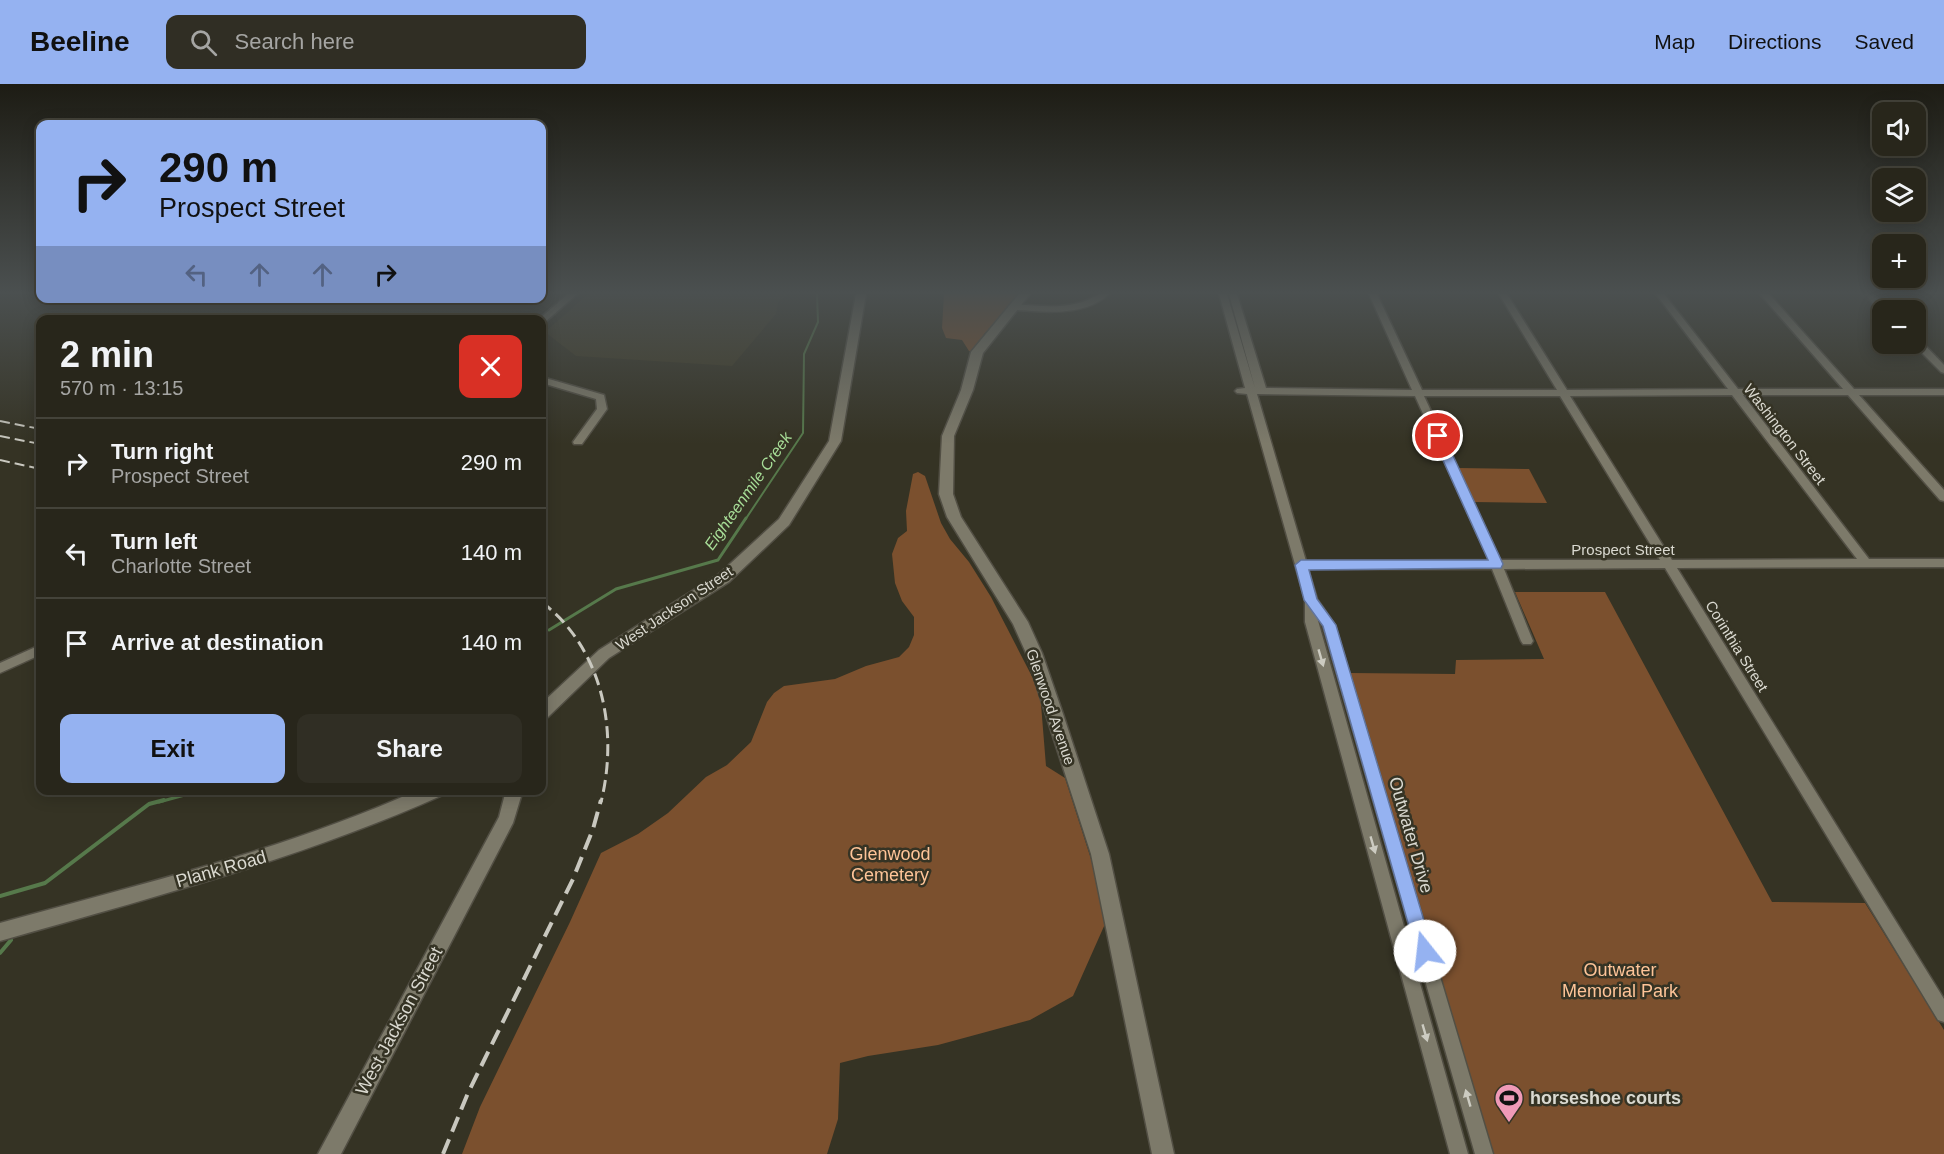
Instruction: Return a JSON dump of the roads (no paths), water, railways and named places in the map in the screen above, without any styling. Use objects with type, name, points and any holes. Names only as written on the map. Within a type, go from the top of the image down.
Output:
[{"type":"street","name":"West Jackson Street","points":[[546,708],[604,654],[724,578],[784,522],[835,441],[852,344]]},
{"type":"street","name":"Glenwood Avenue","points":[[983,344],[977,352],[971,390],[948,436],[946,494],[954,517],[1020,622],[1034,652],[1055,714],[1100,854],[1163,1154]]},
{"type":"street","name":"Outwater Drive","points":[[1237,344],[1311,600],[1311,622],[1459,1154]]},
{"type":"street","name":"Outwater Drive","points":[[1242,344],[1251,391]]},
{"type":"street","points":[[1396,344],[1496,564],[1527,641]]},
{"type":"street","name":"Corinthia Street","points":[[1534,344],[1944,1014]]},
{"type":"street","name":"Washington Street","points":[[1697,344],[1866,563]]},
{"type":"street","points":[[1809,344],[1944,497]]},
{"type":"street","points":[[1926,351],[1944,370]]},
{"type":"street","points":[[546,381],[601,397],[602,410],[578,442]]},
{"type":"street","points":[[1251,391],[1944,392]]},
{"type":"street","name":"Prospect Street","points":[[1301,565],[1944,563]]},
{"type":"street","name":"Outwater Drive","points":[[1311,600],[1329,625],[1484,1154]]},
{"type":"street","points":[[0,668],[36,652]]},
{"type":"street","name":"Plank Road","points":[[0,932],[277,853],[383,816],[427,795]]},
{"type":"street","name":"West Jackson Street","points":[[329,1154],[507,818],[514,795]]},
{"type":"waterway","name":"Eighteenmile Creek","points":[[745,520],[803,433],[804,354],[808,344]]},
{"type":"waterway","name":"Eighteenmile Creek","points":[[549,630],[616,589],[718,560],[746,518]]},
{"type":"waterway","name":"Eighteenmile Creek","points":[[159,802],[185,795]]},
{"type":"waterway","name":"Eighteenmile Creek","points":[[0,896],[45,883],[149,804],[164,800]]},
{"type":"waterway","points":[[0,953],[11,940]]},
{"type":"railway","points":[[0,421],[36,428]]},
{"type":"railway","points":[[0,436],[36,443]]},
{"type":"railway","points":[[0,460],[36,468]]},
{"type":"railway","points":[[546,606],[563,622],[580,644],[599,686],[607,732],[608,756],[601,802]]},
{"type":"railway","points":[[443,1154],[468,1093],[573,879],[593,829],[601,800]]},
{"type":"place","name":"horseshoe courts","points":[[1509,1124]]},
{"type":"park label","name":"Glenwood Cemetery","points":[[890,864]]},
{"type":"park label","name":"Outwater Memorial Park","points":[[1620,980]]}]
